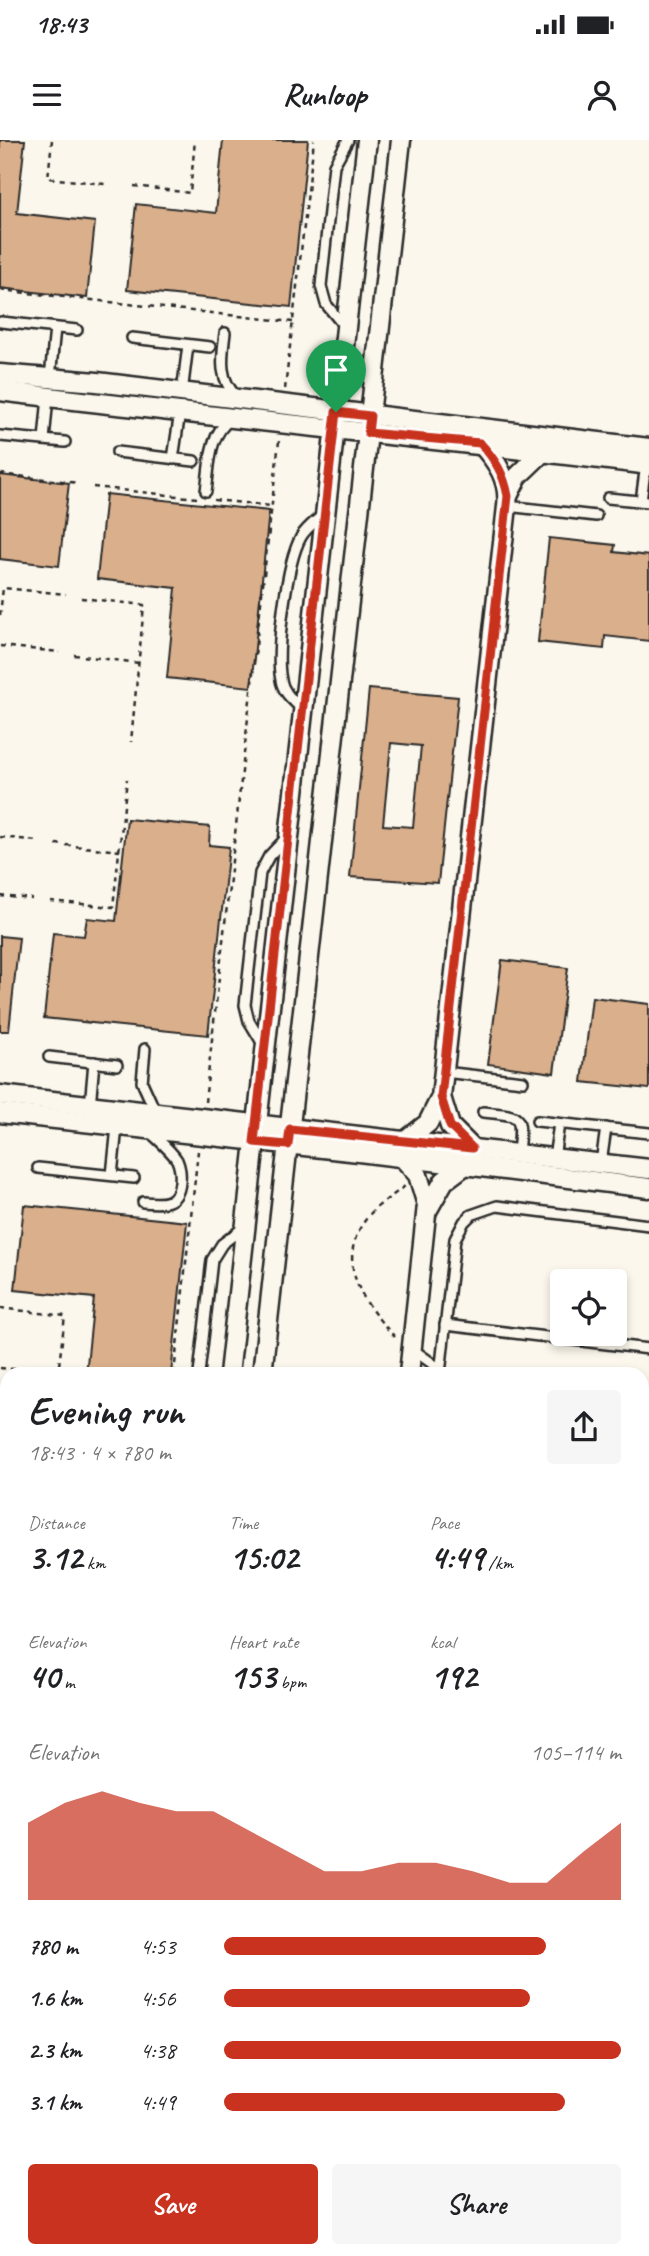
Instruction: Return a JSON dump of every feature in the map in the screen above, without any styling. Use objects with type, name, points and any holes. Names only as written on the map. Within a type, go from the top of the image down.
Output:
[{"type":"street","points":[[230,1367],[367,140]]},
{"type":"street","points":[[263,1367],[401,140]]},
{"type":"street","points":[[0,373],[182,393],[237,409]]},
{"type":"street","points":[[0,391],[180,412],[237,409],[648,459]]},
{"type":"street","points":[[369,425],[544,451],[648,459]]},
{"type":"street","points":[[480,443],[496,463],[507,501]]},
{"type":"street","points":[[404,1151],[428,1123],[441,1097],[507,501],[518,475],[544,451]]},
{"type":"street","points":[[0,1096],[90,1106],[152,1122],[289,1137],[359,1152],[472,1148],[649,1169]]},
{"type":"street","points":[[441,1097],[450,1126],[472,1148]]},
{"type":"street","points":[[0,1113],[117,1127],[152,1122]]},
{"type":"street","points":[[404,1151],[464,1166],[649,1188]]},
{"type":"street","points":[[404,1151],[426,1194],[410,1367]]},
{"type":"street","points":[[426,1215],[444,1181],[464,1166]]},
{"type":"lane","points":[[345,328],[326,304],[321,286],[334,165],[348,140]]},
{"type":"lane","points":[[1,322],[77,330]]},
{"type":"lane","points":[[50,378],[55,328]]},
{"type":"lane","points":[[206,491],[215,438],[237,409],[224,378],[222,364],[225,333]]},
{"type":"lane","points":[[132,338],[210,347]]},
{"type":"lane","points":[[182,393],[188,345]]},
{"type":"lane","points":[[44,440],[48,397]]},
{"type":"lane","points":[[173,459],[180,412]]},
{"type":"lane","points":[[0,436],[65,442]]},
{"type":"lane","points":[[117,452],[194,461]]},
{"type":"lane","points":[[608,498],[645,502],[648,459]]},
{"type":"lane","points":[[507,501],[596,516]]},
{"type":"lane","points":[[303,710],[286,694],[280,672],[290,561],[302,534],[325,513]]},
{"type":"lane","points":[[265,1046],[249,1021],[245,1005],[255,908],[260,873],[269,856],[288,836]]},
{"type":"lane","points":[[143,1202],[169,1202],[176,1196],[180,1181],[180,1168],[152,1122],[142,1082],[145,1049]]},
{"type":"lane","points":[[49,1057],[117,1065]]},
{"type":"lane","points":[[90,1106],[94,1062]]},
{"type":"lane","points":[[444,1072],[523,1081]]},
{"type":"lane","points":[[483,1112],[512,1115],[518,1119],[521,1125],[518,1153]]},
{"type":"lane","points":[[537,1121],[649,1133]]},
{"type":"lane","points":[[554,1158],[559,1124]]},
{"type":"lane","points":[[112,1175],[117,1127]]},
{"type":"lane","points":[[601,1163],[606,1128]]},
{"type":"lane","points":[[38,1168],[134,1178]]},
{"type":"lane","points":[[440,1367],[455,1239],[464,1222],[479,1210],[498,1206],[649,1225]]},
{"type":"lane","points":[[200,1367],[212,1260],[222,1244],[245,1227]]},
{"type":"lane","points":[[445,1325],[649,1349]]},
{"type":"lane","points":[[412,1352],[434,1367]]},
{"type":"path","points":[[51,140],[48,178],[105,184]]},
{"type":"path","points":[[134,186],[190,193],[195,140]]},
{"type":"path","points":[[175,1367],[314,140]]},
{"type":"path","points":[[0,290],[293,322]]},
{"type":"path","points":[[0,474],[79,483]]},
{"type":"path","points":[[93,487],[272,506]]},
{"type":"path","points":[[0,615],[3,588],[66,594]]},
{"type":"path","points":[[81,598],[144,606],[131,743]]},
{"type":"path","points":[[0,646],[60,652]]},
{"type":"path","points":[[74,655],[139,663]]},
{"type":"path","points":[[50,901],[113,907],[127,779]]},
{"type":"path","points":[[0,838],[38,841]]},
{"type":"path","points":[[56,844],[120,851]]},
{"type":"path","points":[[0,896],[32,900]]},
{"type":"path","points":[[412,1352],[366,1305],[356,1285],[353,1261],[358,1236],[372,1212],[418,1175]]},
{"type":"path","points":[[0,1308],[65,1315],[59,1367]]},
{"type":"building","points":[[0,140],[25,140],[17,213],[95,222],[87,298],[0,288]]},
{"type":"building","points":[[223,140],[308,140],[291,307],[127,290],[136,204],[216,213]]},
{"type":"building","points":[[0,475],[69,483],[59,566],[0,559]]},
{"type":"building","points":[[106,494],[269,511],[251,687],[167,678],[176,588],[97,579]]},
{"type":"building","points":[[549,538],[615,545],[614,552],[649,556],[649,641],[605,636],[604,649],[538,642]]},
{"type":"building","points":[[369,689],[458,697],[438,883],[350,877]],"holes":[[[391,743],[421,746],[413,827],[383,825]]]},
{"type":"building","points":[[127,819],[210,827],[209,845],[229,847],[208,1035],[44,1018],[53,933],[84,936],[87,918],[116,921]]},
{"type":"building","points":[[0,936],[19,938],[9,1031],[0,1031]]},
{"type":"building","points":[[502,960],[568,968],[554,1073],[488,1064]]},
{"type":"building","points":[[592,997],[649,1004],[649,1089],[582,1082]]},
{"type":"building","points":[[24,1205],[187,1222],[172,1367],[87,1367],[94,1298],[15,1290]]},
{"type":"route","points":[[336,412],[370,416],[368,433],[480,443],[496,463],[506,484],[508,496],[441,1097],[450,1126],[472,1148],[290,1129],[288,1145],[254,1142],[336,412]]}]
